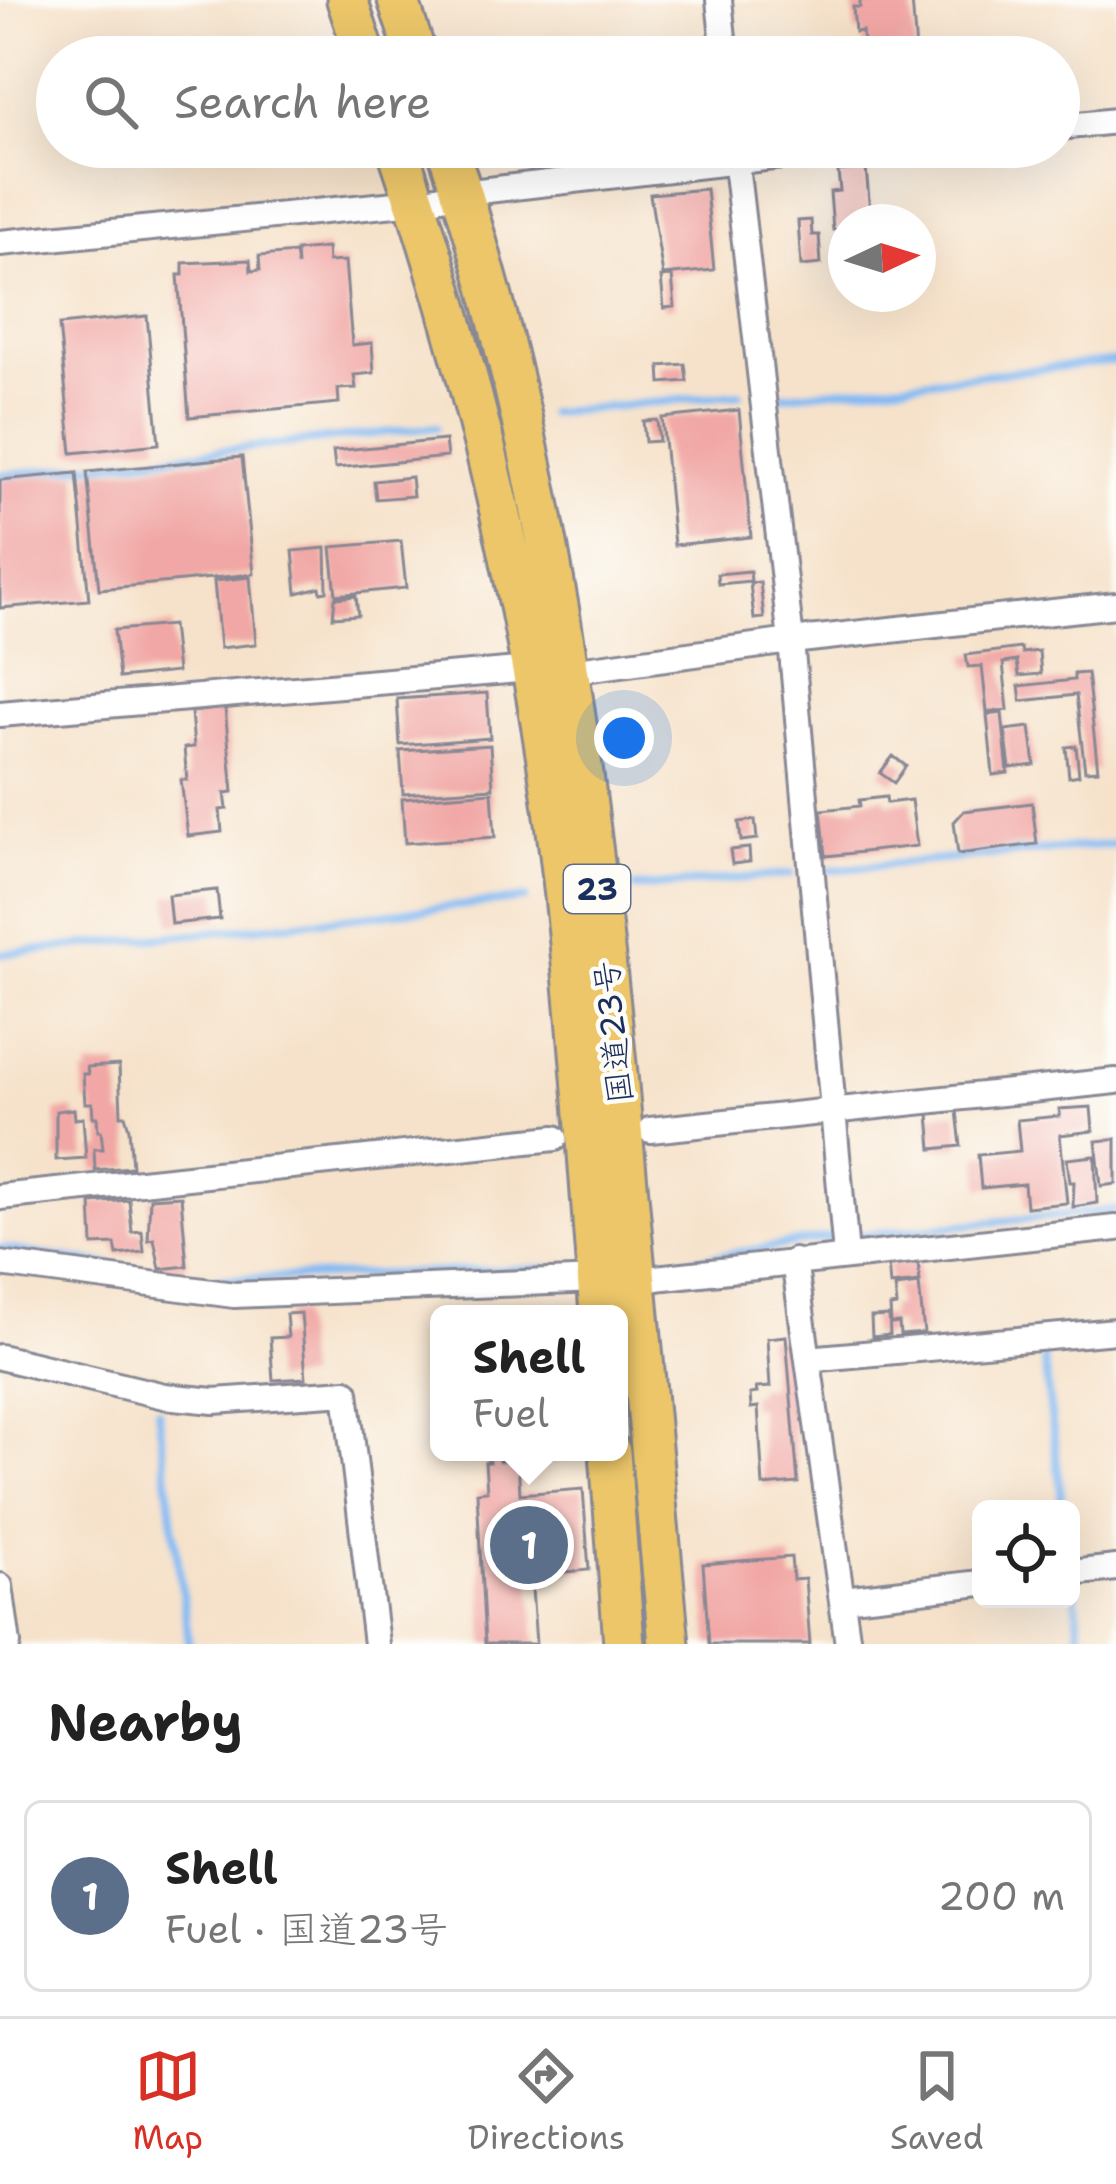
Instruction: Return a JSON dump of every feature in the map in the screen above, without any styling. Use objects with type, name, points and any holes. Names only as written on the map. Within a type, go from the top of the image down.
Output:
[{"type":"highway","points":[[347,0],[360,36]]},
{"type":"highway","points":[[398,0],[410,36]]},
{"type":"highway","name":"国道23号","points":[[404,168],[550,670],[604,945],[611,1291]]},
{"type":"highway","name":"国道23号","points":[[454,168],[524,422],[550,670]]},
{"type":"highway","name":"国道23号","points":[[628,1394],[669,1644]]},
{"type":"highway","points":[[611,1461],[624,1644]]},
{"type":"street","points":[[719,0],[723,36]]},
{"type":"street","points":[[1080,125],[1116,121]]},
{"type":"street","points":[[0,243],[416,202],[633,168]]},
{"type":"street","points":[[737,168],[791,641],[845,1255]]},
{"type":"street","points":[[0,714],[550,670],[1116,605]]},
{"type":"street","points":[[650,1130],[1116,1081]]},
{"type":"street","points":[[0,1197],[555,1138]]},
{"type":"street","points":[[0,1264],[198,1293],[611,1291],[794,1261],[1116,1228]]},
{"type":"street","points":[[794,1261],[848,1644]]},
{"type":"street","points":[[808,1359],[1116,1330]]},
{"type":"street","points":[[0,1357],[164,1396],[214,1400],[346,1392],[376,1644]]},
{"type":"street","points":[[1080,1572],[1116,1568]]},
{"type":"street","points":[[842,1599],[972,1584]]},
{"type":"street","points":[[0,1586],[8,1644]]},
{"type":"building","points":[[860,0],[912,0],[915,36],[862,36],[862,31],[855,32],[853,7],[860,7]]},
{"type":"building","points":[[866,168],[869,204],[831,204],[830,192],[840,191],[838,171]]},
{"type":"building","points":[[706,189],[714,270],[663,275],[650,194]]},
{"type":"building","points":[[811,220],[812,235],[819,235],[821,264],[801,266],[798,221]]},
{"type":"building","points":[[327,248],[328,262],[345,261],[352,345],[372,343],[374,373],[354,375],[356,388],[338,389],[339,403],[189,417],[178,275],[183,275],[183,263],[250,260],[251,271],[260,270],[259,256],[295,253],[297,266],[296,251]]},
{"type":"building","points":[[672,276],[675,307],[664,308],[661,277]]},
{"type":"building","points":[[147,316],[159,444],[72,453],[59,325]]},
{"type":"building","points":[[685,364],[687,381],[661,383],[660,366]]},
{"type":"building","points":[[739,410],[751,537],[674,545],[662,418]]},
{"type":"building","points":[[657,420],[659,441],[645,442],[643,421]]},
{"type":"building","points":[[445,440],[447,457],[335,468],[333,451]]},
{"type":"building","points":[[242,457],[254,574],[99,589],[87,472]]},
{"type":"building","points":[[77,473],[89,600],[0,608],[0,480]]},
{"type":"building","points":[[411,477],[413,496],[376,499],[374,481]]},
{"type":"building","points":[[401,541],[406,588],[336,595],[331,547]]},
{"type":"building","points":[[326,548],[327,591],[321,592],[320,587],[297,593],[293,551]]},
{"type":"building","points":[[750,571],[751,581],[718,584],[717,574]]},
{"type":"building","points":[[250,577],[256,644],[220,648],[214,581]]},
{"type":"building","points":[[760,582],[764,618],[754,619],[750,583]]},
{"type":"building","points":[[356,596],[358,615],[333,617],[335,598]]},
{"type":"building","points":[[172,625],[177,672],[119,678],[114,630]]},
{"type":"building","points":[[1021,648],[1022,653],[1039,651],[1041,674],[1019,676],[1017,661],[1003,663],[1008,710],[987,712],[982,666],[968,667],[966,655]]},
{"type":"building","points":[[1087,673],[1098,770],[1085,771],[1076,695],[1021,701],[1019,686],[1074,680],[1074,674]]},
{"type":"building","points":[[487,693],[490,738],[400,745],[397,699]]},
{"type":"building","points":[[225,708],[233,792],[225,793],[227,809],[220,810],[222,832],[188,836],[181,780],[187,780],[184,748],[194,747],[191,712]]},
{"type":"building","points":[[1002,713],[1008,773],[993,775],[987,715]]},
{"type":"building","points":[[1030,727],[1035,765],[1010,768],[1005,730]]},
{"type":"building","points":[[490,745],[493,788],[403,794],[400,751]]},
{"type":"building","points":[[1076,746],[1079,775],[1069,777],[1066,747]]},
{"type":"building","points":[[893,756],[906,766],[894,783],[880,773]]},
{"type":"building","points":[[492,792],[495,837],[405,843],[402,799]]},
{"type":"building","points":[[886,797],[887,803],[911,800],[917,846],[826,856],[821,810],[860,806],[859,800]]},
{"type":"building","points":[[1032,803],[1037,844],[958,854],[954,822],[964,811]]},
{"type":"building","points":[[755,820],[757,839],[741,841],[739,822]]},
{"type":"building","points":[[749,848],[750,862],[732,864],[730,850]]},
{"type":"building","points":[[217,890],[220,919],[171,924],[168,895]]},
{"type":"building","points":[[119,1065],[121,1115],[129,1129],[132,1167],[95,1170],[94,1149],[103,1149],[101,1131],[92,1103],[85,1103],[83,1074],[88,1074],[87,1067]]},
{"type":"building","points":[[1091,1107],[1093,1131],[1060,1135],[1067,1203],[1026,1207],[1024,1184],[981,1188],[978,1155],[1020,1151],[1017,1120]]},
{"type":"building","points":[[74,1109],[75,1119],[83,1118],[86,1158],[56,1160],[56,1111]]},
{"type":"building","points":[[957,1111],[961,1146],[932,1149],[929,1114]]},
{"type":"building","points":[[1116,1139],[1116,1184],[1101,1186],[1096,1141]]},
{"type":"building","points":[[1095,1156],[1097,1203],[1073,1207],[1074,1182],[1070,1182],[1067,1159]]},
{"type":"building","points":[[181,1196],[187,1266],[160,1269],[154,1239],[148,1240],[150,1198]]},
{"type":"building","points":[[129,1200],[132,1232],[142,1231],[144,1252],[117,1255],[115,1244],[93,1245],[91,1203]]},
{"type":"building","points":[[918,1262],[920,1282],[890,1285],[888,1264]]},
{"type":"building","points":[[919,1284],[924,1333],[900,1335],[899,1323],[891,1324],[890,1307],[897,1306],[895,1287]]},
{"type":"building","points":[[301,1313],[306,1378],[273,1380],[270,1338],[288,1337],[286,1314]]},
{"type":"building","points":[[889,1316],[890,1335],[872,1337],[871,1317]]},
{"type":"building","points":[[786,1336],[798,1483],[763,1486],[758,1407],[751,1408],[750,1394],[757,1393],[756,1388],[770,1387],[767,1338]]},
{"type":"building","points":[[518,1461],[520,1494],[583,1489],[589,1570],[531,1575],[536,1644],[485,1644],[477,1492],[487,1491],[485,1462]]},
{"type":"building","points":[[791,1557],[793,1580],[805,1579],[810,1644],[709,1644],[703,1564]]},
{"type":"waterway","points":[[777,396],[1116,361]]},
{"type":"waterway","points":[[549,413],[740,394]]},
{"type":"waterway","points":[[0,475],[436,427]]},
{"type":"waterway","points":[[830,870],[1116,844]]},
{"type":"waterway","points":[[635,888],[791,874]]},
{"type":"waterway","points":[[0,954],[525,899]]},
{"type":"waterway","points":[[859,1235],[1116,1210]]},
{"type":"waterway","points":[[668,1264],[833,1237]]},
{"type":"waterway","points":[[0,1248],[137,1270]]},
{"type":"waterway","points":[[205,1280],[563,1268]]},
{"type":"waterway","points":[[1043,1354],[1062,1500]]},
{"type":"waterway","points":[[158,1410],[189,1644]]},
{"type":"waterway","points":[[1080,1560],[1116,1555]]},
{"type":"waterway","points":[[1077,1608],[1081,1644]]},
{"type":"place","name":"Shell","points":[[529,1545]]}]
